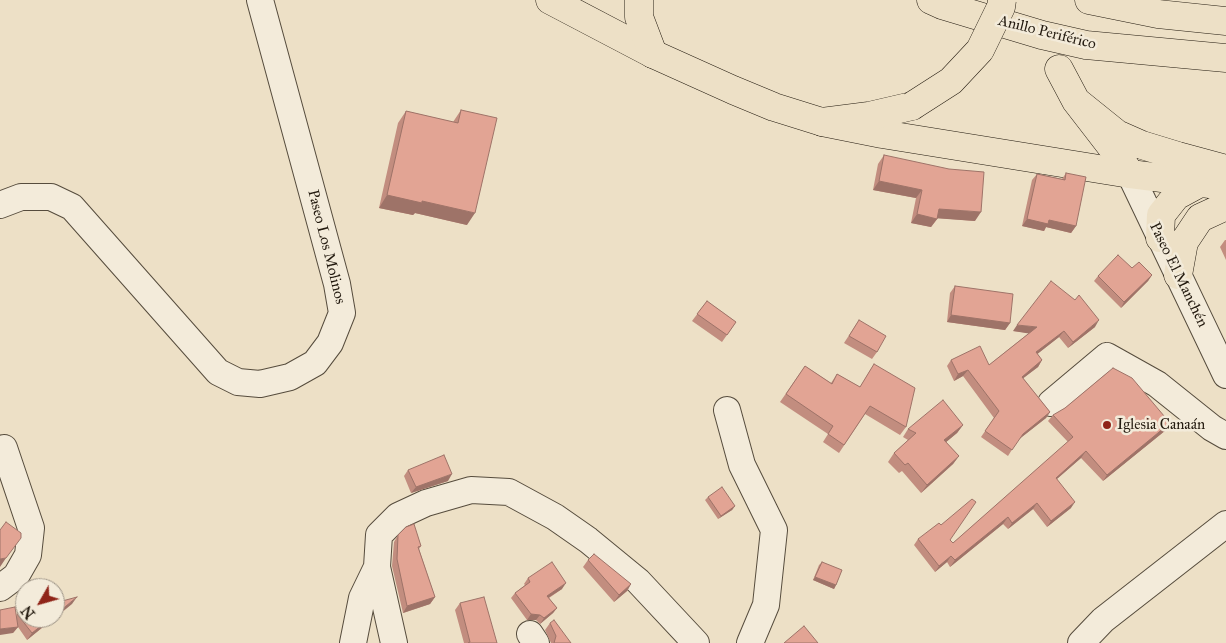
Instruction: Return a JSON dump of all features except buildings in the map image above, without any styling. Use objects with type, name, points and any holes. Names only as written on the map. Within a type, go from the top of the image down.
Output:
[{"type":"main road","points":[[550,0],[653,54],[733,90],[774,107],[822,122],[882,134],[1130,174],[1213,184]]},
{"type":"main road","points":[[639,0],[639,17],[653,54]]},
{"type":"main road","name":"Anillo Periférico","points":[[930,0],[1042,35],[1086,45],[1226,58]]},
{"type":"main road","points":[[822,122],[869,116],[912,106],[951,81],[980,50],[1001,7],[1002,0]]},
{"type":"main road","points":[[1089,0],[1158,14],[1226,20]]},
{"type":"main road","points":[[1186,0],[1226,7]]},
{"type":"main road","points":[[1059,69],[1076,101],[1130,174]]},
{"type":"main road","points":[[1076,101],[1117,134],[1169,154],[1226,169]]},
{"type":"main road","points":[[1160,238],[1161,215],[1176,196],[1213,184]]},
{"type":"main road","points":[[1178,275],[1184,242],[1200,218],[1226,206]]},
{"type":"street","name":"Paseo Los Molinos","points":[[0,205],[21,197],[50,197],[72,207],[218,372],[238,382],[260,384],[290,377],[315,363],[330,343],[342,313],[337,284],[260,0]]},
{"type":"street","name":"Paseo El Manchén","points":[[1130,174],[1226,375]]},
{"type":"street","points":[[1051,403],[1107,356],[1157,384],[1212,428],[1226,436]]},
{"type":"street","points":[[727,410],[742,465],[774,530],[766,605],[750,643]]},
{"type":"street","points":[[0,588],[16,576],[28,556],[31,528],[4,448]]},
{"type":"street","points":[[394,643],[377,567],[379,535],[398,516],[426,503],[471,490],[509,492],[563,523],[588,540],[638,580],[696,643]]},
{"type":"street","points":[[1081,643],[1103,620],[1226,524]]},
{"type":"street","points":[[353,643],[362,598],[377,567]]},
{"type":"place","name":"Iglesia Canaán","points":[[1107,425]]}]
